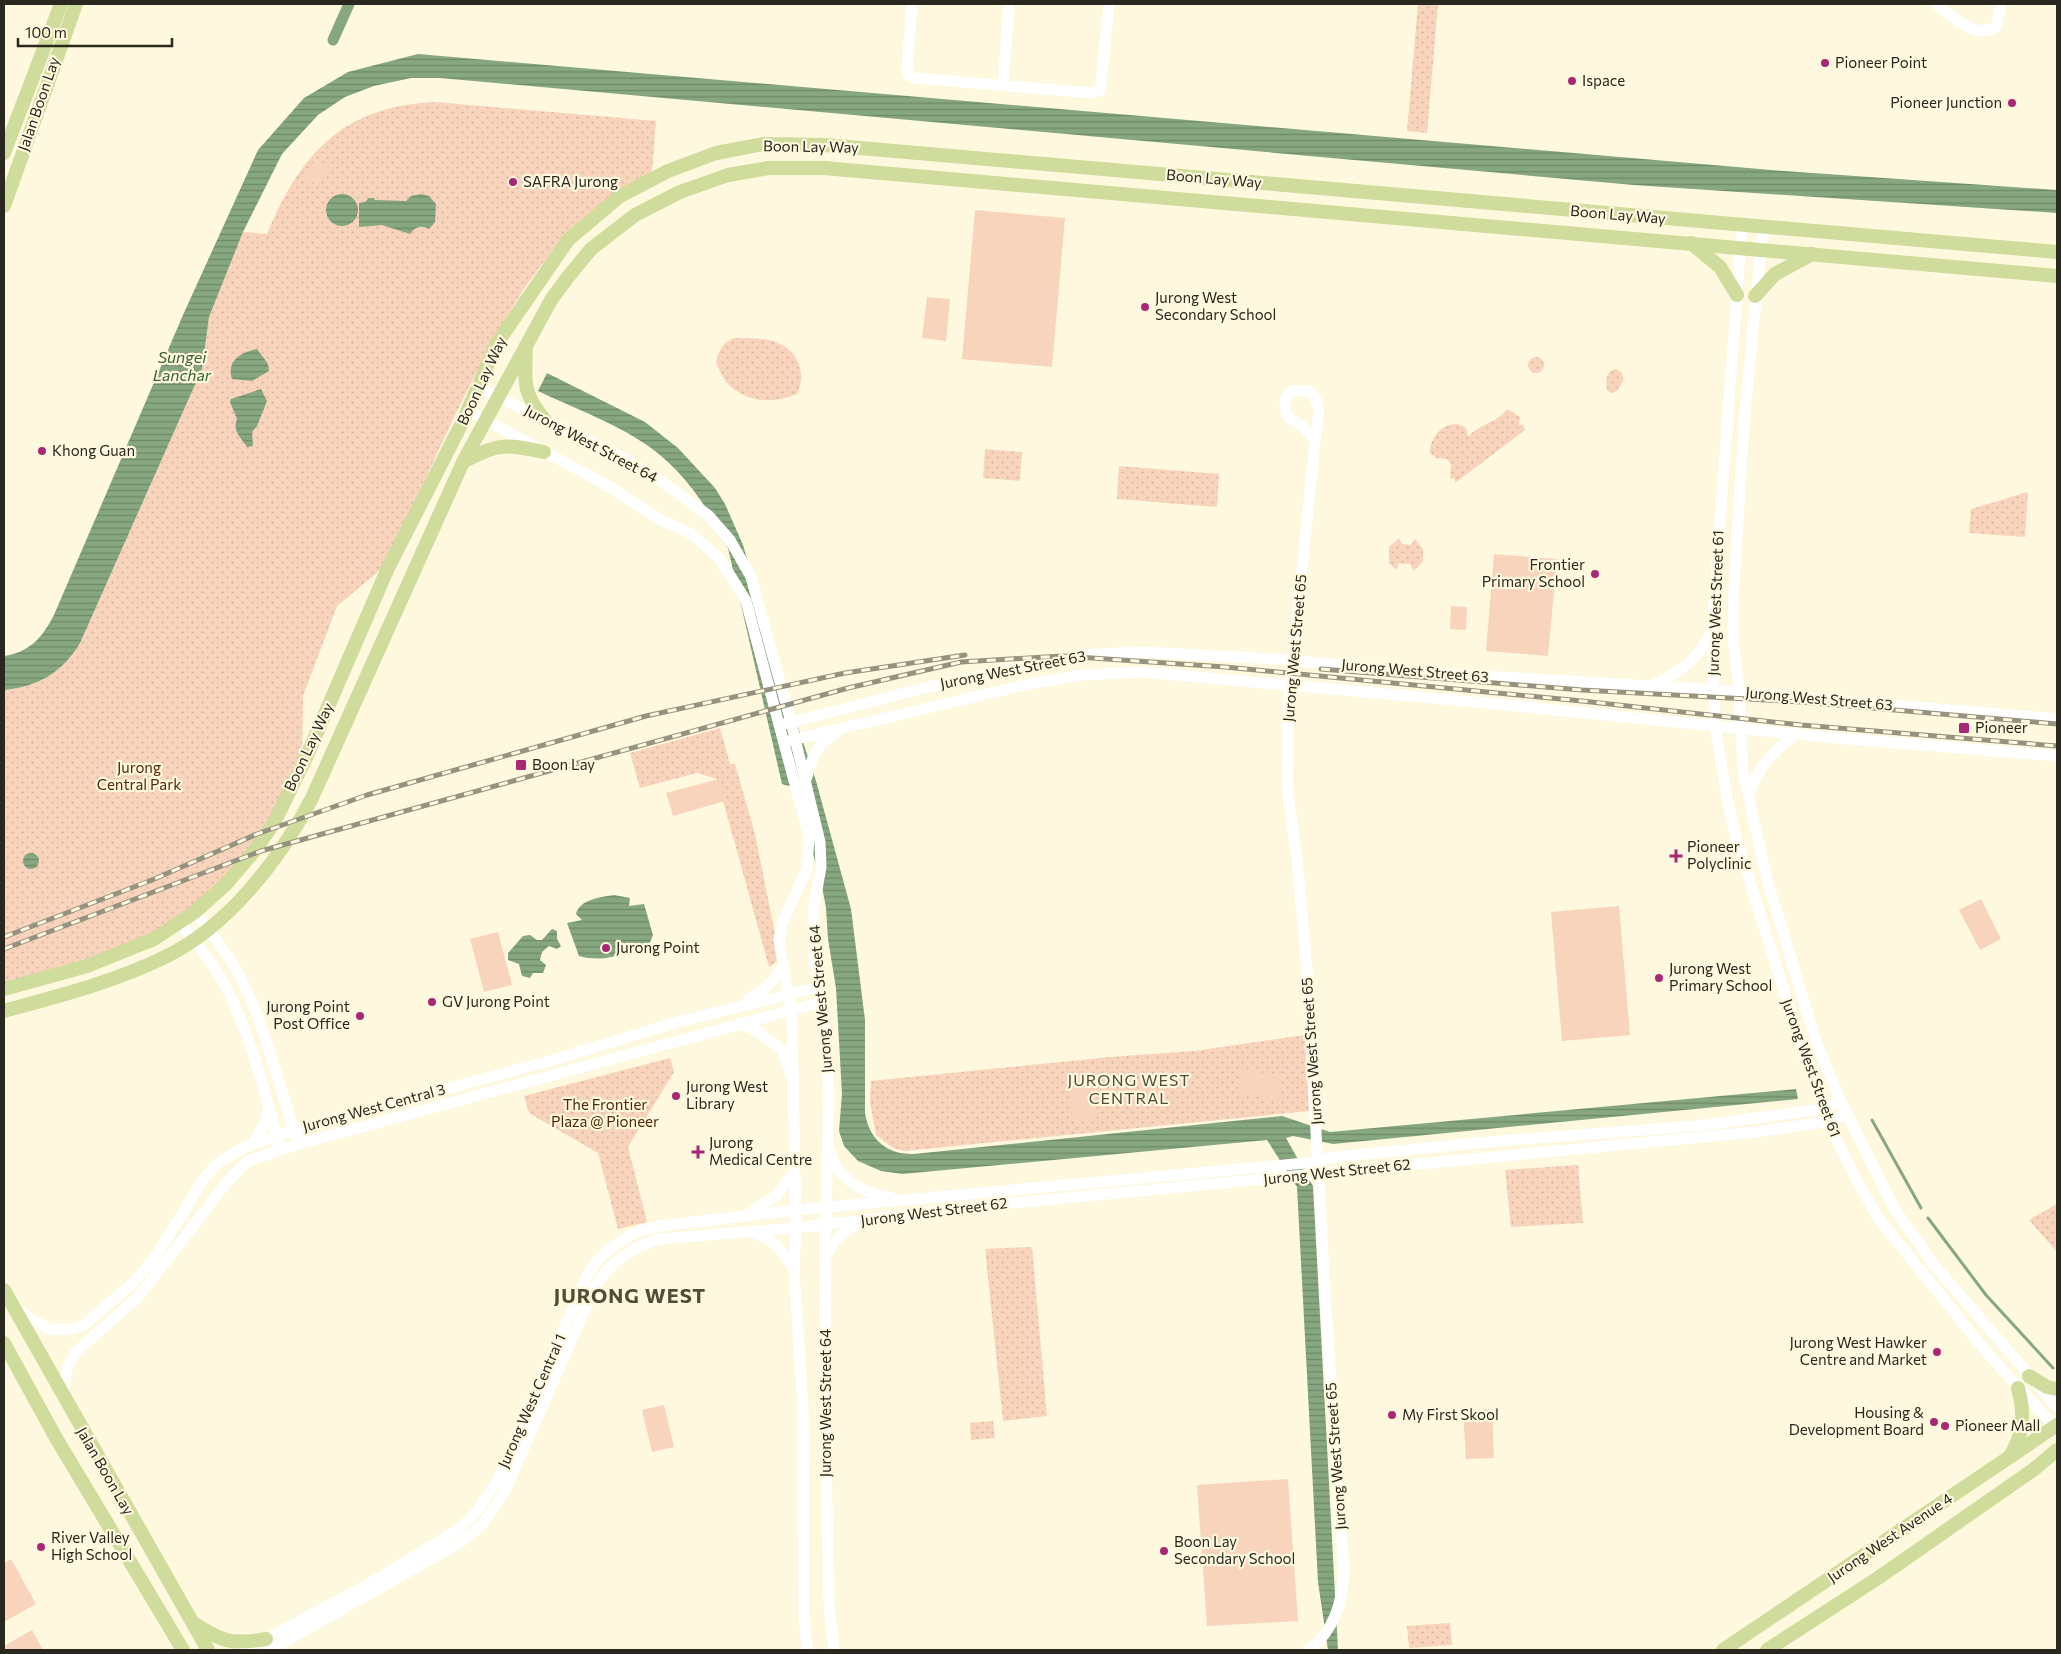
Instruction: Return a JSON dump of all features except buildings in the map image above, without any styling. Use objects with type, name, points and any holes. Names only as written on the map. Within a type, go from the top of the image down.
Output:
[{"type":"main road","name":"Jalan Boon Lay","points":[[4,153],[61,4]]},
{"type":"main road","name":"Jalan Boon Lay","points":[[4,206],[76,4]]},
{"type":"main road","name":"Boon Lay Way","points":[[4,989],[96,962],[154,939],[195,912],[226,884],[252,854],[274,823],[309,751],[388,568],[468,410],[497,344],[568,240],[620,196],[668,171],[716,153],[764,144],[825,144],[2057,252]]},
{"type":"main road","name":"Boon Lay Way","points":[[4,1011],[117,978],[167,956],[208,929],[270,866],[293,834],[331,760],[373,660],[463,462],[551,300],[591,249],[635,215],[688,189],[728,175],[769,168],[834,168],[1690,242],[1899,263],[2057,276]]},
{"type":"main road","points":[[1690,242],[1720,266],[1737,295]]},
{"type":"main road","points":[[1755,296],[1775,274],[1813,253]]},
{"type":"main road","points":[[526,345],[527,390],[532,405],[545,420]]},
{"type":"main road","points":[[463,462],[498,446],[514,446],[544,452]]},
{"type":"main road","name":"Jalan Boon Lay","points":[[4,1290],[190,1622],[208,1650]]},
{"type":"main road","name":"Jalan Boon Lay","points":[[4,1343],[56,1438],[174,1643],[183,1650]]},
{"type":"main road","points":[[2029,1376],[2047,1387],[2057,1389]]},
{"type":"main road","points":[[2010,1457],[2021,1434],[2023,1404],[2018,1388]]},
{"type":"main road","name":"Jurong West Avenue 4","points":[[1722,1650],[2057,1427]]},
{"type":"main road","name":"Jurong West Avenue 4","points":[[1767,1650],[1878,1578],[2033,1470],[2057,1450]]},
{"type":"main road","points":[[2033,1470],[2057,1459]]},
{"type":"main road","points":[[190,1622],[226,1641],[268,1645]]},
{"type":"street","points":[[912,4],[907,70],[909,75],[915,78],[1091,93],[1100,90],[1109,4]]},
{"type":"street","points":[[1003,86],[1009,4]]},
{"type":"street","points":[[1936,4],[1964,25],[1985,31],[1996,27],[2001,4]]},
{"type":"street","name":"Jurong West Street 61","points":[[1742,225],[1712,631],[1712,690],[1715,725],[1728,803],[1736,837],[1804,1055],[1841,1151],[1879,1219],[1988,1354],[2018,1388],[2057,1427]]},
{"type":"street","name":"Jurong West Street 61","points":[[1763,227],[1744,422],[1734,588],[1733,642],[1748,800],[1767,880],[1817,1044],[1841,1102],[1871,1164],[1906,1226],[1934,1265],[2057,1407]]},
{"type":"street","name":"Jurong West Street 64","points":[[478,387],[623,458],[658,479],[708,515],[730,540],[751,577],[789,741],[808,837],[806,869],[783,922],[779,940],[792,1010],[796,1228],[794,1269],[801,1371],[804,1613],[807,1650]]},
{"type":"street","name":"Jurong West Street 64","points":[[468,410],[603,483],[661,520],[692,534],[720,560],[746,601],[785,723]]},
{"type":"street","name":"Jurong West Street 65","points":[[1308,1650],[1328,1631],[1337,1614],[1343,1594],[1344,1571],[1325,1293],[1320,1174],[1307,971],[1297,859],[1287,785],[1292,660],[1316,442]]},
{"type":"street","points":[[1648,686],[1675,674],[1693,661],[1706,644],[1712,631]]},
{"type":"street","name":"Jurong West Street 63","points":[[785,723],[924,688],[1094,654],[1152,652],[1292,660],[1412,672],[1712,690],[2057,718]]},
{"type":"street","name":"Jurong West Street 63","points":[[789,741],[849,725],[1029,684],[1082,675],[1142,672],[2057,756]]},
{"type":"street","points":[[806,782],[809,764],[825,738],[849,725]]},
{"type":"street","points":[[1748,800],[1753,780],[1767,758],[1797,733]]},
{"type":"street","name":"Jurong West Street 64","points":[[789,741],[806,782],[820,842],[821,867],[813,912],[814,958],[822,1002],[829,1094],[826,1142],[825,1259],[828,1568],[834,1650]]},
{"type":"street","points":[[195,912],[230,959],[254,1010],[298,1144]]},
{"type":"street","points":[[180,923],[214,967],[227,989],[256,1063],[280,1150]]},
{"type":"street","points":[[742,1005],[768,985],[780,973],[784,965]]},
{"type":"street","name":"Jurong West Central 3","points":[[11,1303],[34,1321],[50,1329],[68,1330],[84,1325],[117,1299],[154,1259],[205,1177],[219,1162],[253,1144],[276,1135],[553,1060],[742,1005],[819,987]]},
{"type":"street","name":"Jurong West Central 3","points":[[62,1396],[68,1366],[76,1352],[140,1295],[227,1182],[248,1161],[298,1144],[822,1002]]},
{"type":"street","points":[[741,1023],[758,1031],[782,1050],[794,1085]]},
{"type":"street","name":"Jurong West Street 62","points":[[826,1208],[1153,1179],[1496,1140],[1696,1126],[1824,1108],[1841,1102]]},
{"type":"street","points":[[253,1144],[264,1125],[268,1106]]},
{"type":"street","name":"Jurong West Street 62","points":[[826,1225],[991,1205],[1755,1132],[1829,1121],[1848,1114]]},
{"type":"street","points":[[826,1142],[836,1167],[848,1182],[880,1196],[903,1200]]},
{"type":"street","points":[[744,1217],[777,1195],[794,1173]]},
{"type":"street","name":"Jurong West Central 1","points":[[268,1645],[456,1531],[474,1515],[498,1480],[586,1278],[596,1262],[609,1248],[634,1233],[659,1226],[826,1208]]},
{"type":"street","points":[[825,1259],[831,1245],[839,1237],[858,1223],[869,1220]]},
{"type":"street","name":"Jurong West Central 1","points":[[245,1650],[268,1645],[462,1542],[484,1524],[504,1493],[596,1285],[607,1269],[619,1257],[638,1246],[659,1239],[826,1225]]},
{"type":"street","points":[[747,1231],[763,1234],[776,1245],[794,1269]]},
{"type":"green space","points":[[1418,4],[1438,4],[1427,133],[1407,131]]},
{"type":"green space","name":"Jurong Central Park","points":[[435,102],[656,121],[652,172],[564,235],[525,287],[493,339],[455,415],[385,566],[337,606],[303,696],[302,758],[272,822],[225,882],[153,937],[4,987],[4,690],[28,685],[48,676],[66,662],[80,643],[202,369],[209,317],[243,232],[267,234],[280,205],[311,158],[329,139],[350,124],[375,113],[403,105]]},
{"type":"green space","points":[[316,158],[329,168],[317,185],[304,176]]},
{"type":"green space","points":[[975,210],[1065,218],[1052,367],[962,359]]},
{"type":"green space","points":[[927,297],[950,299],[946,341],[922,338]]},
{"type":"green space","points":[[734,338],[769,340],[778,343],[793,353],[800,368],[801,376],[797,394],[778,399],[761,400],[744,395],[728,384],[716,363],[721,348],[726,342]]},
{"type":"green space","points":[[1536,357],[1542,359],[1544,365],[1542,371],[1536,373],[1530,371],[1528,365],[1530,359]]},
{"type":"green space","points":[[1616,369],[1621,372],[1624,379],[1617,391],[1611,393],[1607,390],[1607,377],[1612,370]]},
{"type":"green space","points":[[1507,409],[1520,417],[1519,425],[1523,425],[1525,430],[1455,483],[1455,479],[1450,478],[1451,464],[1447,459],[1436,458],[1430,453],[1436,434],[1441,429],[1453,424],[1466,428],[1468,437],[1478,428],[1499,418]]},
{"type":"green space","points":[[985,449],[1022,452],[1020,481],[983,478]]},
{"type":"green space","points":[[1119,466],[1219,474],[1217,507],[1117,499]]},
{"type":"green space","points":[[2028,492],[2025,537],[1969,533],[1971,509]]},
{"type":"green space","points":[[1399,538],[1402,544],[1411,545],[1415,539],[1423,549],[1423,561],[1414,571],[1410,564],[1399,563],[1396,570],[1389,563],[1389,547]]},
{"type":"green space","points":[[1494,554],[1557,559],[1548,656],[1486,651]]},
{"type":"green space","points":[[1451,606],[1467,607],[1466,630],[1450,629]]},
{"type":"green space","points":[[720,728],[730,764],[735,764],[755,834],[780,959],[769,967],[717,779],[697,773],[640,788],[630,753]]},
{"type":"green space","points":[[719,779],[725,801],[673,816],[666,793]]},
{"type":"green space","points":[[1981,899],[2001,939],[1980,950],[1959,910]]},
{"type":"green space","points":[[1619,906],[1630,1035],[1562,1041],[1551,912]]},
{"type":"green space","points":[[498,932],[512,985],[484,992],[470,939]]},
{"type":"green space","points":[[1305,1035],[1309,1111],[904,1151],[893,1148],[876,1135],[870,1102],[871,1081],[1110,1057],[1194,1051]]},
{"type":"green space","name":"The Frontier Plaza @ Pioneer","points":[[670,1058],[674,1072],[628,1147],[647,1222],[618,1229],[598,1153],[529,1113],[524,1096]]},
{"type":"green space","points":[[1240,1070],[1282,1075],[1280,1099],[1238,1095]]},
{"type":"green space","points":[[1093,1076],[1097,1118],[1073,1121],[1069,1078]]},
{"type":"green space","points":[[1578,1165],[1583,1223],[1511,1227],[1505,1170]]},
{"type":"green space","points":[[2057,1204],[2057,1252],[2029,1220]]},
{"type":"green space","points":[[1032,1247],[1047,1416],[1003,1421],[985,1249]]},
{"type":"green space","points":[[664,1405],[674,1447],[652,1452],[642,1410]]},
{"type":"green space","points":[[1492,1409],[1494,1458],[1466,1459],[1463,1411]]},
{"type":"green space","points":[[993,1421],[995,1438],[971,1440],[970,1423]]},
{"type":"green space","points":[[1288,1479],[1298,1621],[1207,1626],[1197,1485]]},
{"type":"green space","points":[[11,1559],[36,1604],[4,1622],[4,1563]]},
{"type":"green space","points":[[1450,1623],[1452,1645],[1409,1648],[1407,1626]]},
{"type":"green space","points":[[32,1630],[43,1650],[4,1650],[4,1646]]},
{"type":"water","name":"Sungei Lanchar","points":[[418,54],[1784,171],[2057,190],[2057,213],[1634,185],[440,78],[411,78],[374,86],[345,97],[318,115],[282,154],[243,232],[209,317],[202,369],[80,643],[66,662],[48,676],[28,685],[4,690],[4,656],[21,651],[34,643],[45,631],[54,615],[183,315],[258,150],[304,98],[348,72]]},
{"type":"water","points":[[342,194],[353,199],[358,210],[353,221],[342,226],[331,221],[326,210],[331,199]]},
{"type":"water","points":[[421,194],[429,196],[436,204],[435,222],[429,229],[419,227],[410,234],[382,225],[359,227],[359,203],[365,202],[369,198],[374,198],[375,200],[406,201],[411,196]]},
{"type":"water","points":[[257,349],[268,364],[269,371],[252,381],[232,379],[231,367],[236,358],[246,352]]},
{"type":"water","points":[[547,373],[645,422],[678,448],[715,488],[725,504],[743,545],[780,673],[816,781],[851,909],[865,1020],[865,1113],[871,1131],[881,1144],[896,1152],[914,1154],[1282,1116],[1330,1132],[1796,1089],[1798,1099],[1333,1144],[1293,1136],[1286,1138],[1313,1186],[1338,1650],[1328,1650],[1318,1582],[1297,1187],[1267,1140],[902,1174],[881,1171],[858,1161],[844,1146],[839,1131],[842,1094],[836,988],[821,881],[793,787],[782,784],[728,548],[702,502],[680,474],[654,450],[639,440],[602,420],[538,391]]},
{"type":"water","points":[[261,389],[267,401],[257,426],[252,432],[253,446],[247,447],[236,431],[237,419],[230,402],[231,399]]},
{"type":"water","points":[[28,853],[34,853],[39,858],[37,867],[28,869],[23,864],[23,858]]},
{"type":"water","points":[[614,895],[630,898],[629,906],[644,904],[653,935],[649,945],[606,958],[579,956],[567,923],[582,920],[576,914],[578,909],[586,902]]},
{"type":"water","points":[[552,929],[557,931],[557,939],[561,946],[557,949],[549,946],[542,952],[540,960],[546,965],[543,973],[533,973],[530,978],[522,976],[519,964],[508,960],[508,953],[523,936],[530,935],[537,940],[542,940]]},
{"type":"waterway","name":"Sungei Lanchar","points":[[333,40],[349,4]]},
{"type":"waterway","points":[[1872,1120],[1921,1208]]},
{"type":"waterway","points":[[1928,1218],[1986,1295],[2053,1368]]},
{"type":"railway","points":[[4,937],[152,880],[257,834],[367,795],[646,716],[845,673],[965,655]]},
{"type":"railway","points":[[4,949],[261,851],[848,688],[961,662],[1062,656],[1225,667],[1582,701],[1801,725],[2057,746]]},
{"type":"railway","points":[[1321,669],[1582,690],[1802,702],[2057,724]]},
{"type":"place","name":"Pioneer Point","points":[[1825,63]]},
{"type":"place","name":"Ispace","points":[[1572,81]]},
{"type":"place","name":"Pioneer Junction","points":[[2012,103]]},
{"type":"place","name":"SAFRA Jurong","points":[[513,182]]},
{"type":"place","name":"Jurong West Secondary School","points":[[1145,307]]},
{"type":"place","name":"Khong Guan","points":[[42,451]]},
{"type":"place","name":"Frontier Primary School","points":[[1595,574]]},
{"type":"place","name":"Pioneer","points":[[1964,728]]},
{"type":"place","name":"Boon Lay","points":[[521,765]]},
{"type":"place","name":"Pioneer Polyclinic","points":[[1676,856]]},
{"type":"place","name":"Jurong Point","points":[[606,948]]},
{"type":"place","name":"Jurong West Primary School","points":[[1659,978]]},
{"type":"place","name":"GV Jurong Point","points":[[432,1002]]},
{"type":"place","name":"Jurong Point Post Office","points":[[360,1016]]},
{"type":"place","name":"Jurong West Library","points":[[676,1096]]},
{"type":"place","name":"Jurong Medical Centre","points":[[698,1152]]},
{"type":"place","name":"Jurong West Hawker Centre and Market","points":[[1937,1352]]},
{"type":"place","name":"My First Skool","points":[[1392,1415]]},
{"type":"place","name":"Housing & Development Board","points":[[1934,1422]]},
{"type":"place","name":"Pioneer Mall","points":[[1945,1426]]},
{"type":"place","name":"River Valley High School","points":[[41,1547]]},
{"type":"place","name":"Boon Lay Secondary School","points":[[1164,1551]]},
{"type":"district","name":"JURONG WEST CENTRAL","points":[[1129,1089]]},
{"type":"district","name":"JURONG WEST","points":[[630,1296]]}]
